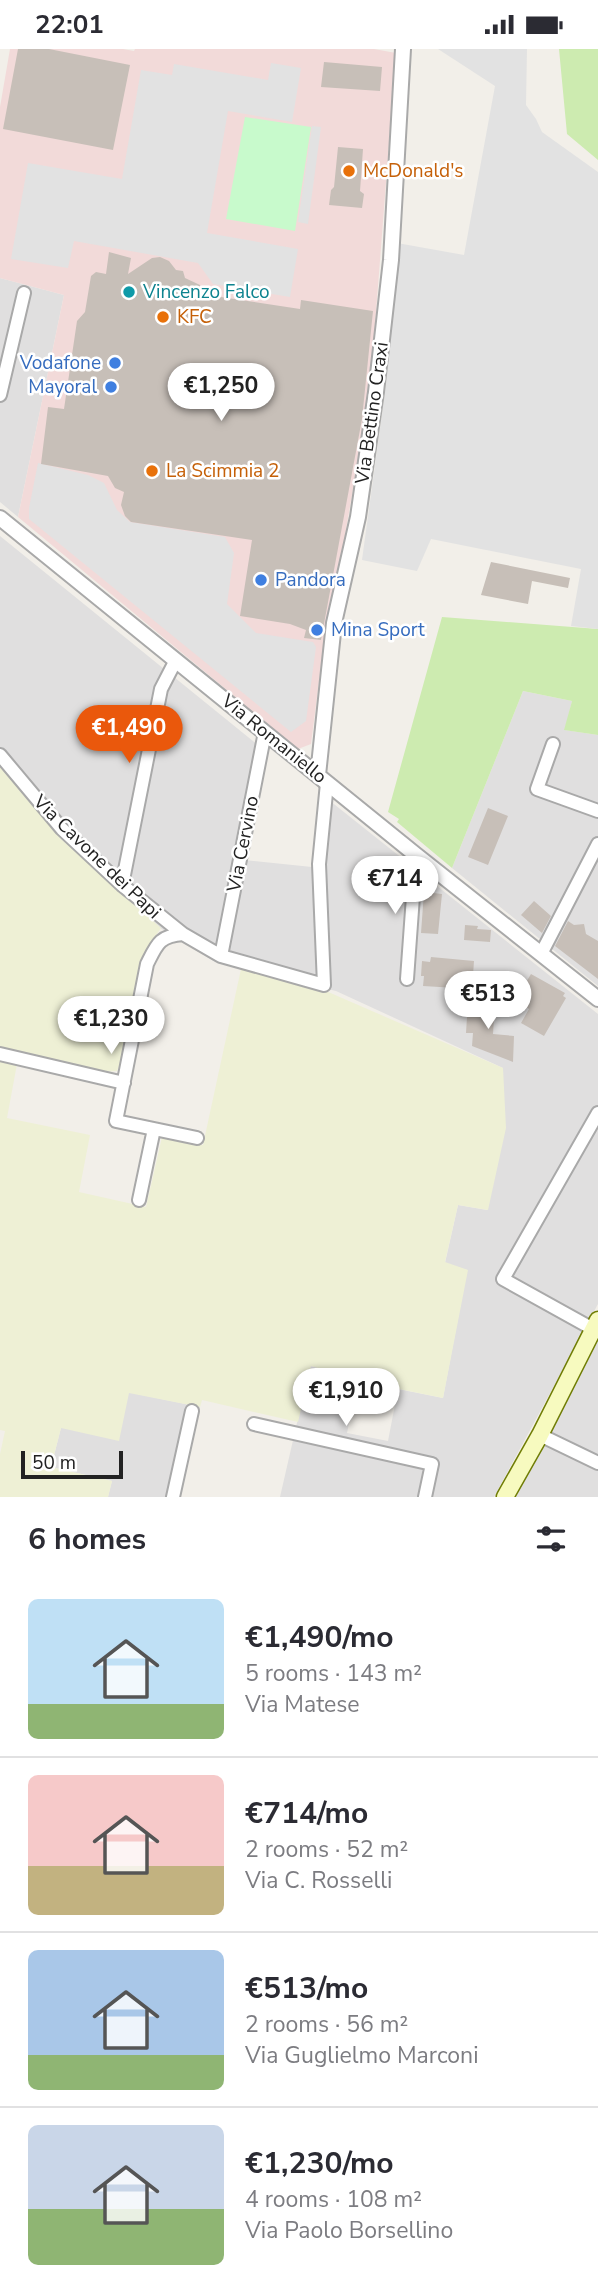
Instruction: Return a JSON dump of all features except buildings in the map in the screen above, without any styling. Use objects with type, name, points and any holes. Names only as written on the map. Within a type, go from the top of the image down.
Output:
[{"type":"main road","points":[[505,1497],[540,1435],[596,1324]]},
{"type":"street","name":"Via Bettino Craxi","points":[[323,779],[334,624],[358,517],[376,395],[391,260],[403,49]]},
{"type":"street","points":[[0,395],[23,293]]},
{"type":"street","name":"Via Romaniello","points":[[0,518],[598,999]]},
{"type":"street","points":[[121,885],[161,689],[176,660]]},
{"type":"street","name":"Via Cervino","points":[[221,957],[265,732]]},
{"type":"street","points":[[553,744],[537,789],[598,811]]},
{"type":"street","name":"Via Cavone dei Papi","points":[[0,755],[62,829],[121,885],[183,934],[221,957],[324,985],[319,864],[323,779]]},
{"type":"street","points":[[541,954],[598,844]]},
{"type":"street","points":[[407,979],[416,855]]},
{"type":"street","points":[[183,934],[167,935],[156,944],[146,964],[116,1121],[197,1138]]},
{"type":"street","points":[[0,1054],[124,1083]]},
{"type":"street","points":[[596,1324],[503,1279],[598,1113]]},
{"type":"street","points":[[139,1200],[154,1129]]},
{"type":"street","points":[[173,1497],[192,1411]]},
{"type":"street","points":[[254,1424],[432,1464],[425,1497]]},
{"type":"street","points":[[540,1435],[598,1463]]},
{"type":"shaded area","points":[[10,49],[374,49],[396,53],[370,390],[336,588],[324,642],[311,744],[298,749],[18,517],[64,295],[0,278],[0,107]]},
{"type":"shaded area","points":[[438,49],[527,49],[526,105],[542,132],[598,172],[598,629],[571,626],[581,569],[431,539],[417,571],[362,560],[386,385],[397,243],[464,255],[495,86]]},
{"type":"shaded area","points":[[271,63],[301,68],[292,122],[228,111],[207,233],[298,249],[290,297],[213,284],[198,263],[74,241],[68,268],[11,259],[28,163],[122,179],[141,70],[172,75],[174,64],[268,80]]},
{"type":"shaded area","points":[[312,126],[321,127],[308,224],[298,222]]},
{"type":"shaded area","points":[[0,278],[64,295],[18,517],[0,502]]},
{"type":"shaded area","points":[[38,463],[88,475],[104,483],[117,510],[130,522],[225,537],[234,553],[227,604],[256,633],[313,642],[316,647],[306,721],[291,732],[29,519]]},
{"type":"shaded area","points":[[0,536],[264,750],[244,860],[312,867],[320,793],[598,1014],[598,1304],[494,1497],[280,1497],[310,1366],[358,1378],[347,1433],[388,1441],[398,1389],[443,1398],[467,1270],[445,1263],[458,1205],[487,1210],[503,1068],[336,991],[215,962],[157,926],[61,839],[0,767]]},
{"type":"shaded area","points":[[523,691],[572,701],[565,730],[598,735],[598,986],[452,868]]},
{"type":"shaded area","points":[[598,1340],[598,1497],[512,1497]]},
{"type":"shaded area","points":[[128,1392],[200,1407],[180,1497],[108,1497],[112,1481],[51,1467],[61,1428]]},
{"type":"green space","points":[[559,49],[598,49],[598,160],[567,134]]},
{"type":"green space","points":[[245,117],[311,127],[295,231],[226,219]]},
{"type":"green space","points":[[442,617],[598,629],[598,735],[564,730],[572,701],[523,691],[452,868],[388,812]]},
{"type":"green space","points":[[0,767],[61,839],[161,928],[152,941],[141,968],[123,1056],[117,1071],[101,1072],[0,1048]]},
{"type":"green space","points":[[241,969],[319,988],[503,1068],[506,1128],[488,1210],[458,1205],[445,1262],[468,1270],[443,1398],[311,1366],[298,1422],[202,1400],[200,1407],[129,1393],[119,1441],[61,1428],[51,1467],[112,1481],[108,1497],[0,1497],[0,1454],[5,1431],[0,1430],[0,1060],[17,1064],[7,1118],[90,1135],[79,1192],[146,1207],[162,1137],[203,1145]]},
{"type":"place","name":"McDonald's","points":[[349,171]]},
{"type":"place","name":"Vincenzo Falco","points":[[129,292]]},
{"type":"place","name":"KFC","points":[[163,317]]},
{"type":"place","name":"Vodafone","points":[[115,363]]},
{"type":"place","name":"Mayoral","points":[[111,387]]},
{"type":"place","name":"La Scimmia 2","points":[[152,471]]},
{"type":"place","name":"Pandora","points":[[261,580]]},
{"type":"place","name":"Mina Sport","points":[[317,630]]}]
